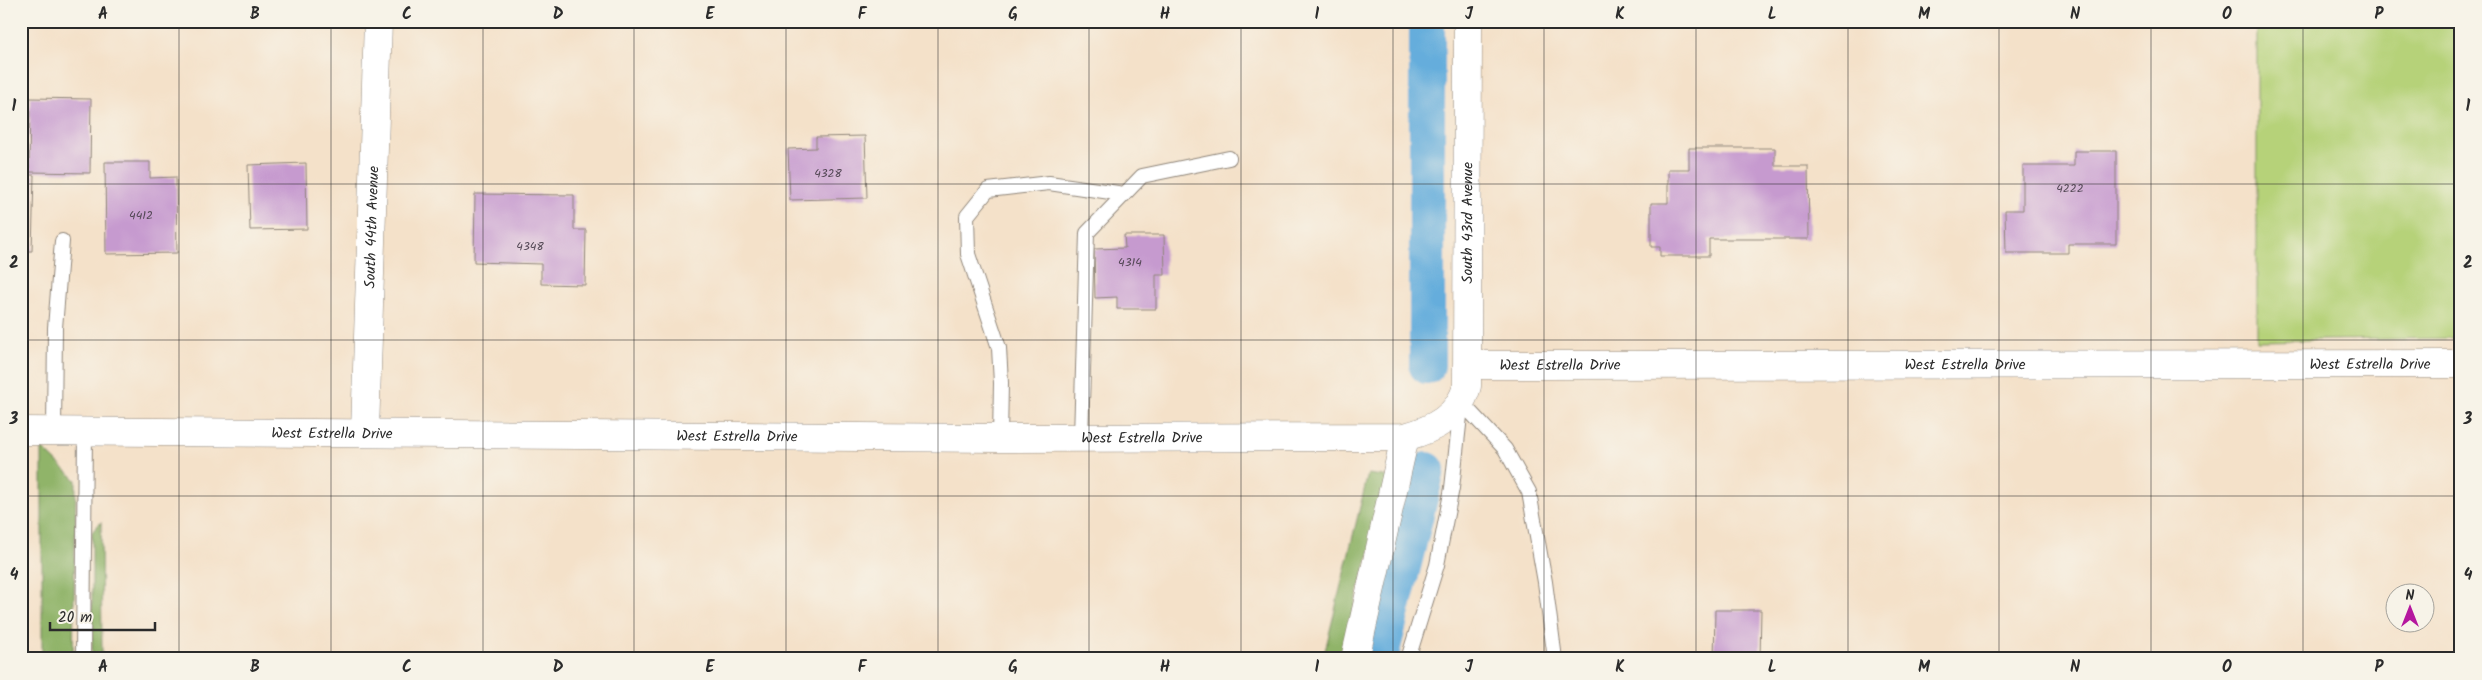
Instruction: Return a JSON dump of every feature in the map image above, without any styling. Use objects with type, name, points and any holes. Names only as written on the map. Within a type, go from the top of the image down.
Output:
[{"type":"street","name":"South 44th Avenue","points":[[365,432],[378,21]]},
{"type":"street","name":"South 43rd Avenue","points":[[1454,410],[1467,386],[1468,365],[1468,21]]},
{"type":"street","name":"West Estrella Drive","points":[[1468,365],[2461,364]]},
{"type":"street","name":"West Estrella Drive","points":[[21,431],[1000,438],[1405,437],[1431,429],[1454,410]]},
{"type":"street","points":[[1355,659],[1405,437]]},
{"type":"lane","points":[[1081,437],[1087,233],[1142,176],[1229,158]]},
{"type":"lane","points":[[1000,438],[1001,383],[999,348],[968,254],[967,216],[988,190],[1049,183],[1124,194]]},
{"type":"lane","points":[[54,431],[55,328],[62,241]]},
{"type":"lane","points":[[1408,659],[1437,565],[1453,479],[1454,410]]},
{"type":"lane","points":[[1454,410],[1505,449],[1529,492],[1545,582],[1555,659]]},
{"type":"lane","points":[[83,659],[85,432]]},
{"type":"green space","points":[[2257,21],[2461,21],[2461,338],[2257,341]]},
{"type":"green space","points":[[42,448],[76,480],[73,659],[42,659]]},
{"type":"green space","points":[[1368,474],[1390,477],[1340,659],[1323,659]]},
{"type":"green space","points":[[101,522],[102,659],[92,659],[92,532]]},
{"type":"building","points":[[79,21],[204,21],[204,25],[79,24]]},
{"type":"building","points":[[30,98],[91,99],[90,173],[29,172]]},
{"type":"building","points":[[865,136],[867,198],[790,200],[788,149],[816,148],[816,137]]},
{"type":"building","points":[[1689,148],[1775,148],[1775,166],[1808,166],[1809,239],[1709,239],[1709,256],[1660,256],[1660,247],[1651,247],[1651,203],[1668,203],[1668,169],[1689,169]]},
{"type":"building","points":[[2074,151],[2116,151],[2116,244],[2068,244],[2068,253],[2006,253],[2005,210],[2023,210],[2023,166],[2074,166]]},
{"type":"building","points":[[105,162],[150,162],[150,178],[176,177],[177,253],[106,254]]},
{"type":"building","points":[[306,163],[307,229],[250,230],[248,165]]},
{"type":"building","points":[[21,175],[34,175],[32,251],[21,251]]},
{"type":"building","points":[[475,194],[574,195],[574,230],[586,230],[585,285],[541,284],[541,264],[474,262]]},
{"type":"building","points":[[1124,235],[1164,235],[1165,275],[1156,275],[1156,309],[1117,309],[1117,297],[1095,298],[1094,249],[1125,248]]},
{"type":"building","points":[[1715,610],[1761,610],[1760,659],[1714,659]]},
{"type":"waterway","points":[[1427,21],[1427,366]]},
{"type":"waterway","points":[[1380,659],[1427,470]]}]
